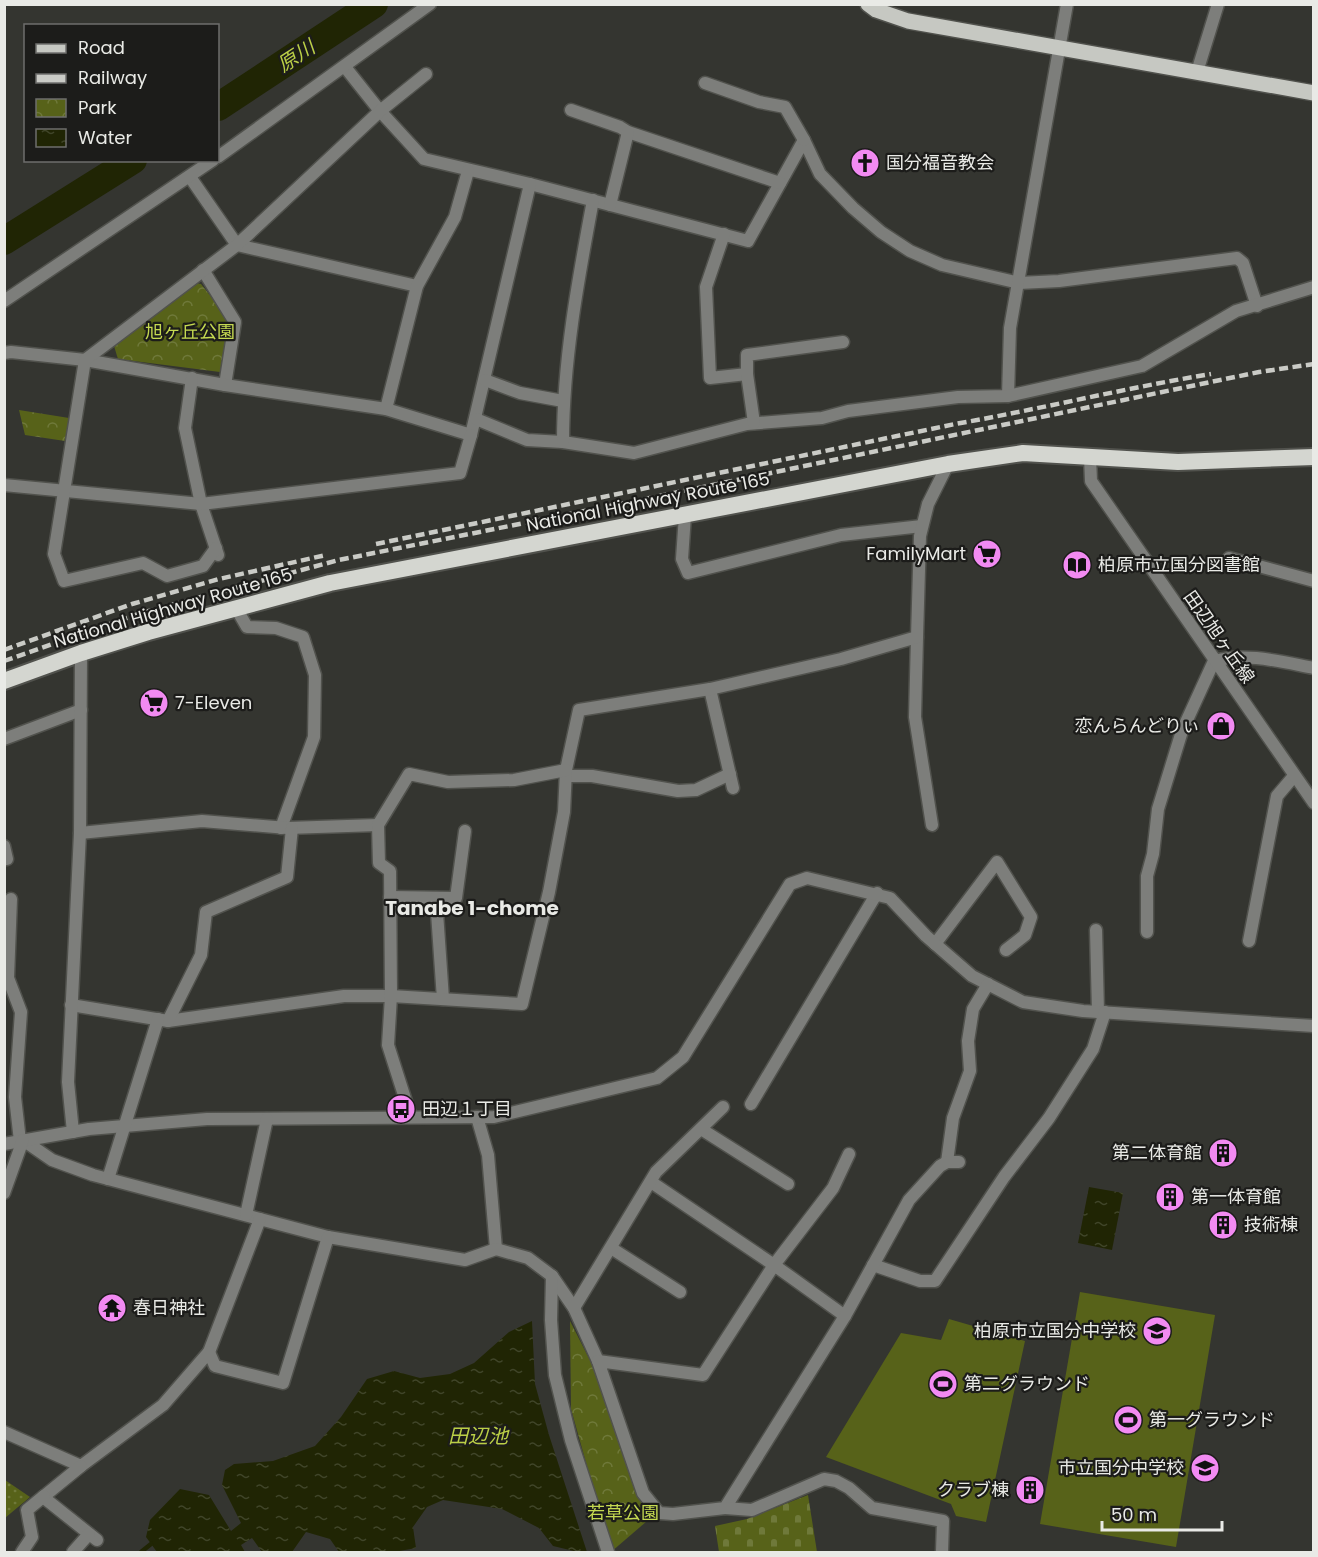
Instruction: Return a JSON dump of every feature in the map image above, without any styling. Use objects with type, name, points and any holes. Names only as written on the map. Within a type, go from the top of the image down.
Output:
[{"type":"highway","name":"National Highway Route 165","points":[[4,681],[148,632],[330,583],[948,464],[1023,453],[1178,462],[1314,457]]},
{"type":"main road","points":[[868,4],[876,10],[908,21],[1314,93]]},
{"type":"street","points":[[219,156],[430,4]]},
{"type":"street","points":[[1008,396],[1010,328],[1067,4]]},
{"type":"street","points":[[1197,72],[1218,4]]},
{"type":"street","points":[[345,67],[380,111],[424,159],[748,241],[804,140]]},
{"type":"street","points":[[192,378],[185,428],[201,504],[217,551],[203,566],[166,576],[143,563],[64,581],[54,554],[85,360],[237,244],[380,111],[426,74]]},
{"type":"street","points":[[705,83],[759,102],[785,107],[820,174],[853,208],[881,232],[910,251],[942,265],[1019,283],[1059,281],[1238,258],[1243,263],[1257,306]]},
{"type":"street","points":[[571,110],[628,132],[780,183]]},
{"type":"street","points":[[610,205],[628,132]]},
{"type":"street","points":[[4,302],[210,162]]},
{"type":"street","points":[[386,409],[417,286],[455,218],[468,171]]},
{"type":"street","points":[[190,177],[237,244],[417,286]]},
{"type":"street","points":[[4,485],[201,504],[460,472],[476,419],[530,184]]},
{"type":"street","points":[[563,442],[563,401],[576,295],[593,200]]},
{"type":"street","points":[[724,234],[706,287],[710,378],[747,374]]},
{"type":"street","points":[[203,270],[235,322],[225,385]]},
{"type":"street","points":[[476,419],[528,440],[563,442],[634,453],[754,423],[822,418],[848,411],[958,398],[1008,396],[1142,366],[1236,311],[1314,287]]},
{"type":"street","points":[[754,423],[747,374],[747,355],[843,342]]},
{"type":"street","points":[[4,353],[85,360],[225,385],[386,409],[471,435]]},
{"type":"street","points":[[485,380],[520,393],[563,401]]},
{"type":"street","name":"田辺旭ヶ丘線","points":[[1090,457],[1091,481],[1314,803]]},
{"type":"street","points":[[932,825],[915,717],[920,536],[928,504],[948,464]]},
{"type":"street","points":[[685,515],[682,559],[688,573],[841,535],[922,526]]},
{"type":"street","points":[[1229,558],[1313,577]]},
{"type":"street","points":[[108,1179],[163,1020],[201,955],[206,912],[287,877],[287,828],[314,737],[315,675],[303,637],[276,628],[247,627],[236,608]]},
{"type":"street","points":[[71,1005],[163,1020],[344,996],[391,996],[522,1004],[551,881],[564,812],[566,773],[579,710],[710,689],[841,659],[917,637]]},
{"type":"street","points":[[73,1132],[68,1082],[81,833],[81,653]]},
{"type":"street","points":[[1147,932],[1147,876],[1153,854],[1158,808],[1182,731],[1214,661],[1227,657],[1267,659],[1314,669]]},
{"type":"street","points":[[710,689],[733,788]]},
{"type":"street","points":[[4,739],[81,710]]},
{"type":"street","points":[[411,1118],[388,1045],[391,996],[390,871],[379,863],[378,825],[408,774],[448,782],[514,780],[566,773],[678,791],[696,790],[730,774]]},
{"type":"street","points":[[1249,942],[1277,796],[1294,776]]},
{"type":"street","points":[[81,833],[202,821],[287,828],[378,825]]},
{"type":"street","points":[[390,897],[456,898],[465,831]]},
{"type":"street","points":[[4,846],[7,859],[4,860]]},
{"type":"street","points":[[935,944],[997,862],[1031,917],[1025,935],[1006,950]]},
{"type":"street","points":[[4,1144],[89,1129],[207,1119],[494,1117],[657,1078],[683,1057],[790,884],[807,878],[877,893],[890,898],[935,944],[972,976],[1023,1002],[1101,1012],[1314,1026]]},
{"type":"street","points":[[751,1104],[877,893]]},
{"type":"street","points":[[436,898],[443,999]]},
{"type":"street","points":[[4,1193],[22,1141],[15,1097],[21,1012],[10,999],[8,978],[11,899]]},
{"type":"street","points":[[873,1265],[920,1281],[935,1281],[1004,1177],[1048,1118],[1094,1049],[1101,1012],[1096,930]]},
{"type":"street","points":[[725,1508],[844,1316],[909,1200],[940,1166],[953,1162],[953,1118],[970,1071],[968,1041],[973,1010],[988,984]]},
{"type":"street","points":[[574,1308],[656,1172],[723,1107]]},
{"type":"street","points":[[477,1117],[488,1155],[496,1249]]},
{"type":"street","points":[[246,1215],[267,1119]]},
{"type":"street","points":[[701,1129],[789,1184]]},
{"type":"street","points":[[22,1141],[52,1160],[108,1179],[328,1237],[465,1260],[496,1249],[528,1258],[552,1276],[574,1308],[598,1361],[643,1493],[659,1513],[673,1514],[725,1508],[752,1510],[824,1479],[836,1481],[849,1488],[872,1508],[943,1521],[942,1552]]},
{"type":"street","points":[[598,1361],[703,1375],[774,1265],[833,1188],[849,1154]]},
{"type":"street","points":[[651,1182],[774,1265],[844,1316]]},
{"type":"street","points":[[22,1552],[32,1537],[27,1510],[81,1466],[163,1405],[209,1352],[260,1219]]},
{"type":"street","points":[[209,1352],[216,1366],[283,1383],[328,1237]]},
{"type":"street","points":[[611,1248],[680,1292]]},
{"type":"street","points":[[552,1276],[551,1320],[555,1375],[571,1440],[608,1552]]},
{"type":"street","points":[[4,1432],[81,1466]]},
{"type":"street","points":[[44,1496],[93,1537],[73,1552]]},
{"type":"green space","name":"旭ヶ丘公園","points":[[196,283],[201,284],[224,313],[228,324],[220,372],[118,359],[114,346]]},
{"type":"green space","points":[[19,410],[69,418],[65,441],[25,435]]},
{"type":"green space","name":"第一グラウンド","points":[[1080,1292],[1215,1315],[1176,1547],[1040,1524]]},
{"type":"green space","name":"第二グラウンド","points":[[949,1319],[1025,1341],[986,1522],[956,1516],[951,1504],[826,1457],[901,1333],[941,1340]]},
{"type":"green space","name":"若草公園","points":[[570,1321],[601,1382],[654,1515],[611,1552],[571,1409]]},
{"type":"green space","points":[[5,1480],[30,1497],[5,1518]]},
{"type":"green space","points":[[808,1495],[817,1552],[719,1552],[715,1526],[747,1519]]},
{"type":"water","points":[[1089,1187],[1123,1193],[1112,1250],[1078,1243]]},
{"type":"water","name":"田辺池","points":[[532,1321],[535,1384],[587,1552],[553,1546],[539,1528],[502,1509],[443,1500],[427,1507],[413,1527],[416,1548],[394,1552],[339,1552],[330,1539],[306,1532],[292,1552],[262,1552],[252,1538],[241,1545],[245,1552],[157,1552],[146,1537],[150,1520],[180,1489],[209,1495],[231,1531],[241,1523],[222,1485],[225,1470],[234,1464],[273,1461],[315,1446],[341,1417],[367,1379],[394,1371],[420,1378],[450,1374],[474,1363],[509,1332]]},
{"type":"waterway","name":"原川","points":[[219,106],[374,4]]},
{"type":"waterway","name":"原川","points":[[4,241],[130,162]]},
{"type":"waterway","points":[[141,1552],[151,1544]]},
{"type":"railway","points":[[4,661],[141,613],[339,560],[1259,372],[1314,364]]},
{"type":"railway","points":[[376,544],[955,424],[1211,374]]},
{"type":"railway","points":[[4,650],[132,604],[219,579],[326,555]]},
{"type":"place","name":"国分福音教会","points":[[865,163]]},
{"type":"place","name":"FamilyMart","points":[[987,554]]},
{"type":"place","name":"柏原市立国分図書館","points":[[1077,565]]},
{"type":"place","name":"7-Eleven","points":[[154,703]]},
{"type":"place","name":"恋んらんどりぃ","points":[[1221,726]]},
{"type":"place","name":"田辺１丁目","points":[[401,1109]]},
{"type":"place","name":"第二体育館","points":[[1223,1153]]},
{"type":"place","name":"第一体育館","points":[[1170,1197]]},
{"type":"place","name":"技術棟","points":[[1223,1225]]},
{"type":"place","name":"春日神社","points":[[112,1308]]},
{"type":"place","name":"柏原市立国分中学校","points":[[1157,1331]]},
{"type":"place","name":"第二グラウンド","points":[[943,1384]]},
{"type":"place","name":"第一グラウンド","points":[[1128,1420]]},
{"type":"place","name":"市立国分中学校","points":[[1205,1468]]},
{"type":"place","name":"クラブ棟","points":[[1030,1490]]},
{"type":"district","name":"Tanabe 1-chome","points":[[472,908]]}]
